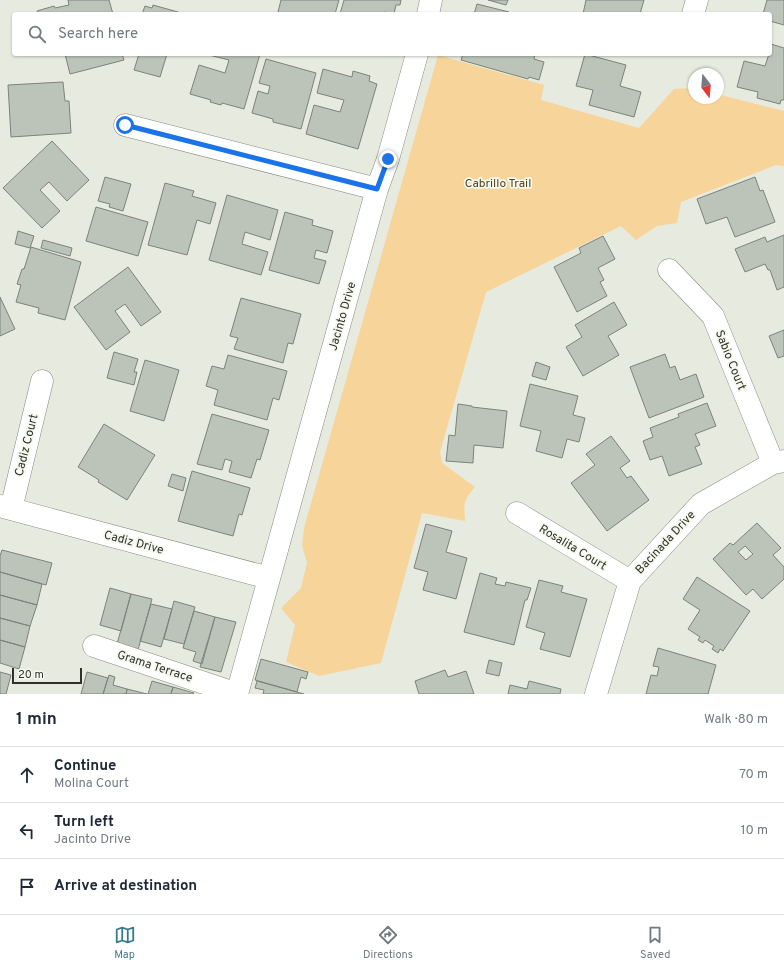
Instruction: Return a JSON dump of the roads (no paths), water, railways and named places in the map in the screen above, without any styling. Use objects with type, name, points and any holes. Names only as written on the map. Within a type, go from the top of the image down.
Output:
[{"type":"street","points":[[429,12],[432,0]]},
{"type":"street","points":[[694,12],[697,0]]},
{"type":"street","name":"Jacinto Drive","points":[[269,578],[377,189],[388,159],[416,56]]},
{"type":"street","points":[[125,125],[377,189]]},
{"type":"street","name":"Sabio Court","points":[[669,270],[713,316],[779,462]]},
{"type":"street","name":"Cadiz Court","points":[[5,507],[42,381]]},
{"type":"street","name":"Bacinada Drive","points":[[596,694],[630,581],[701,504],[779,462]]},
{"type":"street","name":"Cadiz Drive","points":[[5,507],[269,578]]},
{"type":"street","name":"Rosalita Court","points":[[516,512],[630,581]]},
{"type":"street","name":"Grama Terrace","points":[[94,646],[238,694],[269,578]]},
{"type":"park label","name":"Cabrillo Trail","points":[[498,183]]}]
